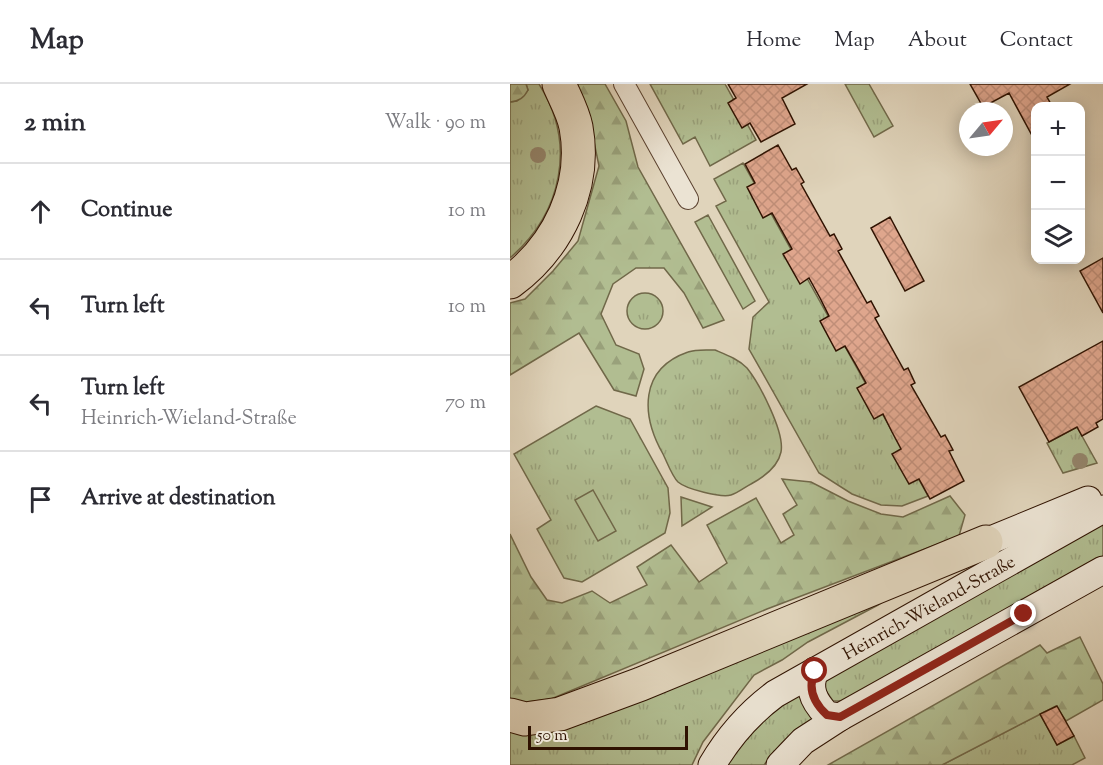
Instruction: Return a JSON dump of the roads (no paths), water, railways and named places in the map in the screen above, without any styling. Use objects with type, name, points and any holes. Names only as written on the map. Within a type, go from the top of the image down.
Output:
[{"type":"highway","points":[[510,282],[530,266],[551,241],[565,216],[573,194],[578,169],[576,125],[559,84]]},
{"type":"highway","points":[[510,715],[525,719],[560,714],[641,684],[987,542]]},
{"type":"main road","points":[[987,542],[1103,494]]},
{"type":"main road","name":"Heinrich-Wieland-Straße","points":[[712,765],[732,733],[759,706],[775,694],[1103,509]]},
{"type":"main road","points":[[780,765],[803,741],[840,717],[1103,570]]},
{"type":"main road","points":[[815,671],[811,679],[815,701],[827,715],[840,717]]},
{"type":"street","points":[[624,84],[688,199]]}]
